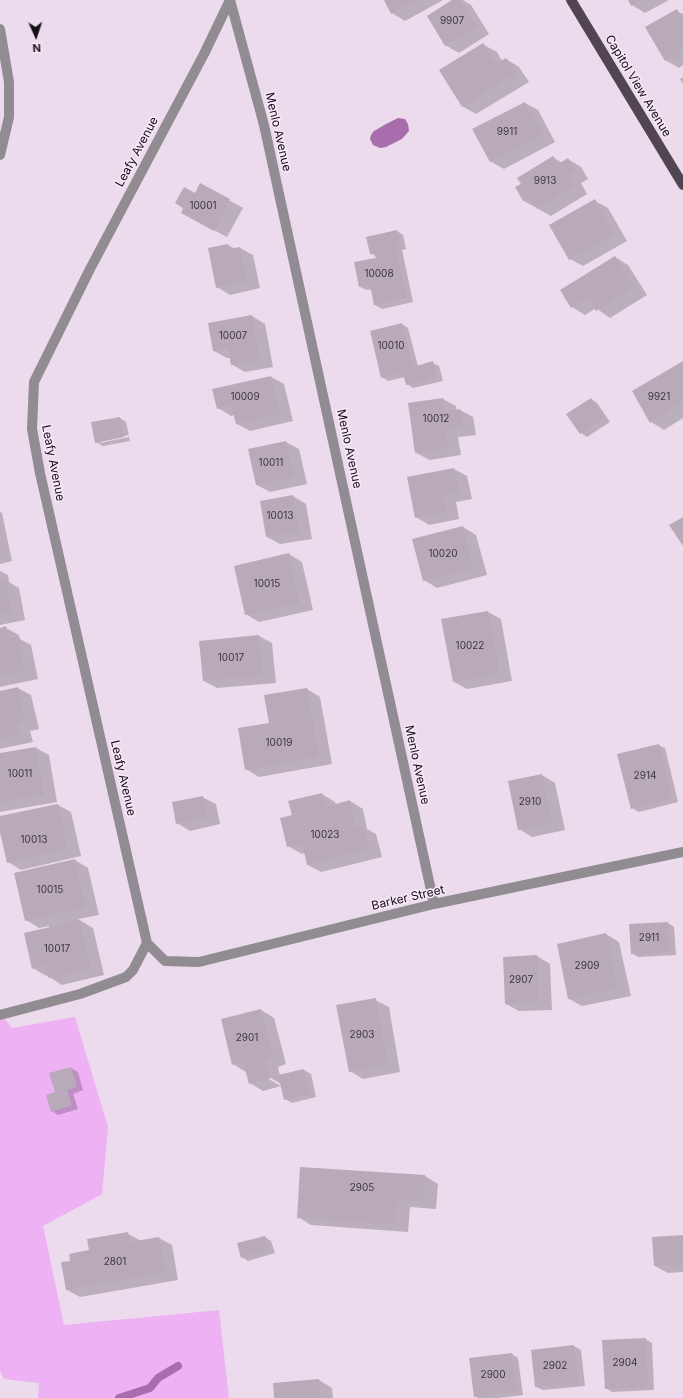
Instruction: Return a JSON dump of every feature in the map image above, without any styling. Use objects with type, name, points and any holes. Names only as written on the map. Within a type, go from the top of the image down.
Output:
[{"type":"main road","name":"Capitol View Avenue","points":[[571,0],[683,185]]},
{"type":"street","name":"Menlo Avenue","points":[[230,0],[264,125],[434,904]]},
{"type":"street","name":"Leafy Avenue","points":[[147,942],[41,478],[32,429],[34,382],[90,269],[204,54],[230,0]]},
{"type":"street","points":[[0,30],[9,82],[9,117],[0,155]]},
{"type":"street","name":"Barker Street","points":[[147,942],[165,961],[198,962],[434,904],[683,852]]},
{"type":"street","points":[[0,1015],[80,994],[126,977],[133,970],[147,942]]},
{"type":"shaded area","points":[[398,118],[405,119],[408,124],[409,131],[402,139],[386,147],[380,148],[373,145],[370,139],[374,131]]},
{"type":"shaded area","points":[[0,1013],[12,1028],[75,1017],[108,1127],[102,1194],[43,1226],[64,1325],[219,1310],[229,1398],[38,1398],[39,1383],[4,1379],[0,1371]]},
{"type":"building","points":[[384,0],[416,0],[391,14]]},
{"type":"building","points":[[452,0],[461,0],[477,27],[445,46],[427,16]]},
{"type":"building","points":[[628,0],[642,0],[631,6]]},
{"type":"building","points":[[677,9],[683,20],[683,47],[678,50],[682,57],[674,61],[672,56],[665,61],[645,27]]},
{"type":"building","points":[[483,43],[496,64],[506,58],[516,74],[462,107],[439,70]]},
{"type":"building","points":[[525,102],[543,135],[490,162],[472,129]]},
{"type":"building","points":[[553,156],[558,164],[568,158],[576,171],[569,176],[575,186],[537,209],[530,198],[523,201],[515,187],[521,184],[517,178]]},
{"type":"building","points":[[200,183],[230,199],[214,231],[181,213],[183,208],[175,203],[184,187],[195,193]]},
{"type":"building","points":[[595,199],[615,234],[569,260],[549,225]]},
{"type":"building","points":[[397,230],[400,246],[396,247],[407,298],[374,305],[370,285],[359,287],[354,262],[376,258],[374,253],[370,254],[366,237]]},
{"type":"building","points":[[228,244],[229,249],[240,247],[247,281],[216,288],[208,248]]},
{"type":"building","points":[[615,256],[634,287],[596,311],[588,298],[571,308],[560,290]]},
{"type":"building","points":[[252,315],[260,360],[231,365],[228,348],[213,351],[208,323]]},
{"type":"building","points":[[402,323],[413,367],[433,361],[437,378],[406,385],[403,373],[381,378],[370,331]]},
{"type":"building","points":[[683,361],[683,402],[650,423],[632,391]]},
{"type":"building","points":[[271,376],[280,414],[236,424],[231,405],[217,409],[212,389]]},
{"type":"building","points":[[443,398],[445,411],[460,409],[463,427],[445,430],[448,448],[415,453],[408,403]]},
{"type":"building","points":[[591,398],[604,418],[580,434],[566,414]]},
{"type":"building","points":[[120,417],[124,437],[95,443],[91,422]]},
{"type":"building","points":[[286,441],[295,477],[256,485],[248,449]]},
{"type":"building","points":[[454,468],[459,492],[443,495],[447,512],[415,518],[407,477]]},
{"type":"building","points":[[293,495],[299,532],[266,537],[260,501]]},
{"type":"building","points":[[683,517],[683,546],[669,525]]},
{"type":"building","points":[[463,526],[474,568],[423,581],[412,539]]},
{"type":"building","points":[[289,553],[300,603],[245,615],[234,566]]},
{"type":"building","points":[[6,579],[12,613],[0,615],[0,580]]},
{"type":"building","points":[[488,611],[500,674],[453,682],[441,619]]},
{"type":"building","points":[[6,626],[9,638],[18,636],[25,672],[0,677],[0,628]]},
{"type":"building","points":[[259,635],[263,676],[203,681],[199,641]]},
{"type":"building","points":[[18,687],[26,722],[18,723],[20,735],[0,739],[0,691]]},
{"type":"building","points":[[307,688],[319,757],[245,770],[238,728],[269,723],[264,695]]},
{"type":"building","points":[[659,744],[672,799],[631,809],[617,754]]},
{"type":"building","points":[[36,747],[44,795],[0,802],[0,753]]},
{"type":"building","points":[[542,774],[553,823],[518,830],[508,781]]},
{"type":"building","points":[[322,793],[325,807],[350,800],[356,827],[363,826],[369,850],[307,865],[302,843],[287,847],[280,818],[292,815],[288,801]]},
{"type":"building","points":[[203,796],[207,817],[176,824],[172,802]]},
{"type":"building","points":[[58,804],[68,849],[7,863],[0,832],[0,816]]},
{"type":"building","points":[[75,859],[86,907],[25,921],[14,873]]},
{"type":"building","points":[[80,920],[91,968],[48,978],[45,965],[32,969],[24,933]]},
{"type":"building","points":[[668,922],[669,952],[631,954],[629,924]]},
{"type":"building","points":[[606,933],[618,988],[568,999],[557,944]]},
{"type":"building","points":[[537,955],[539,1003],[505,1004],[503,957]]},
{"type":"building","points":[[376,998],[388,1064],[349,1072],[336,1005]]},
{"type":"building","points":[[261,1009],[273,1057],[265,1059],[270,1079],[249,1084],[243,1062],[232,1065],[221,1019]]},
{"type":"building","points":[[71,1067],[77,1087],[67,1090],[72,1105],[51,1112],[46,1095],[55,1092],[49,1073]]},
{"type":"building","points":[[304,1069],[310,1094],[284,1100],[278,1075]]},
{"type":"building","points":[[300,1167],[425,1175],[423,1202],[397,1200],[395,1225],[297,1218]]},
{"type":"building","points":[[128,1232],[130,1242],[159,1237],[166,1273],[66,1290],[61,1262],[70,1261],[69,1254],[89,1250],[87,1239]]},
{"type":"building","points":[[683,1235],[683,1265],[654,1266],[652,1237]]},
{"type":"building","points":[[265,1236],[269,1250],[241,1258],[237,1243]]},
{"type":"building","points":[[646,1338],[648,1387],[605,1389],[602,1340]]},
{"type":"building","points":[[574,1345],[578,1383],[535,1387],[531,1350]]},
{"type":"building","points":[[512,1353],[517,1392],[474,1397],[469,1358]]},
{"type":"building","points":[[319,1379],[321,1398],[274,1398],[273,1383]]},
{"type":"waterway","points":[[119,1398],[150,1388],[158,1378],[178,1366]]}]
